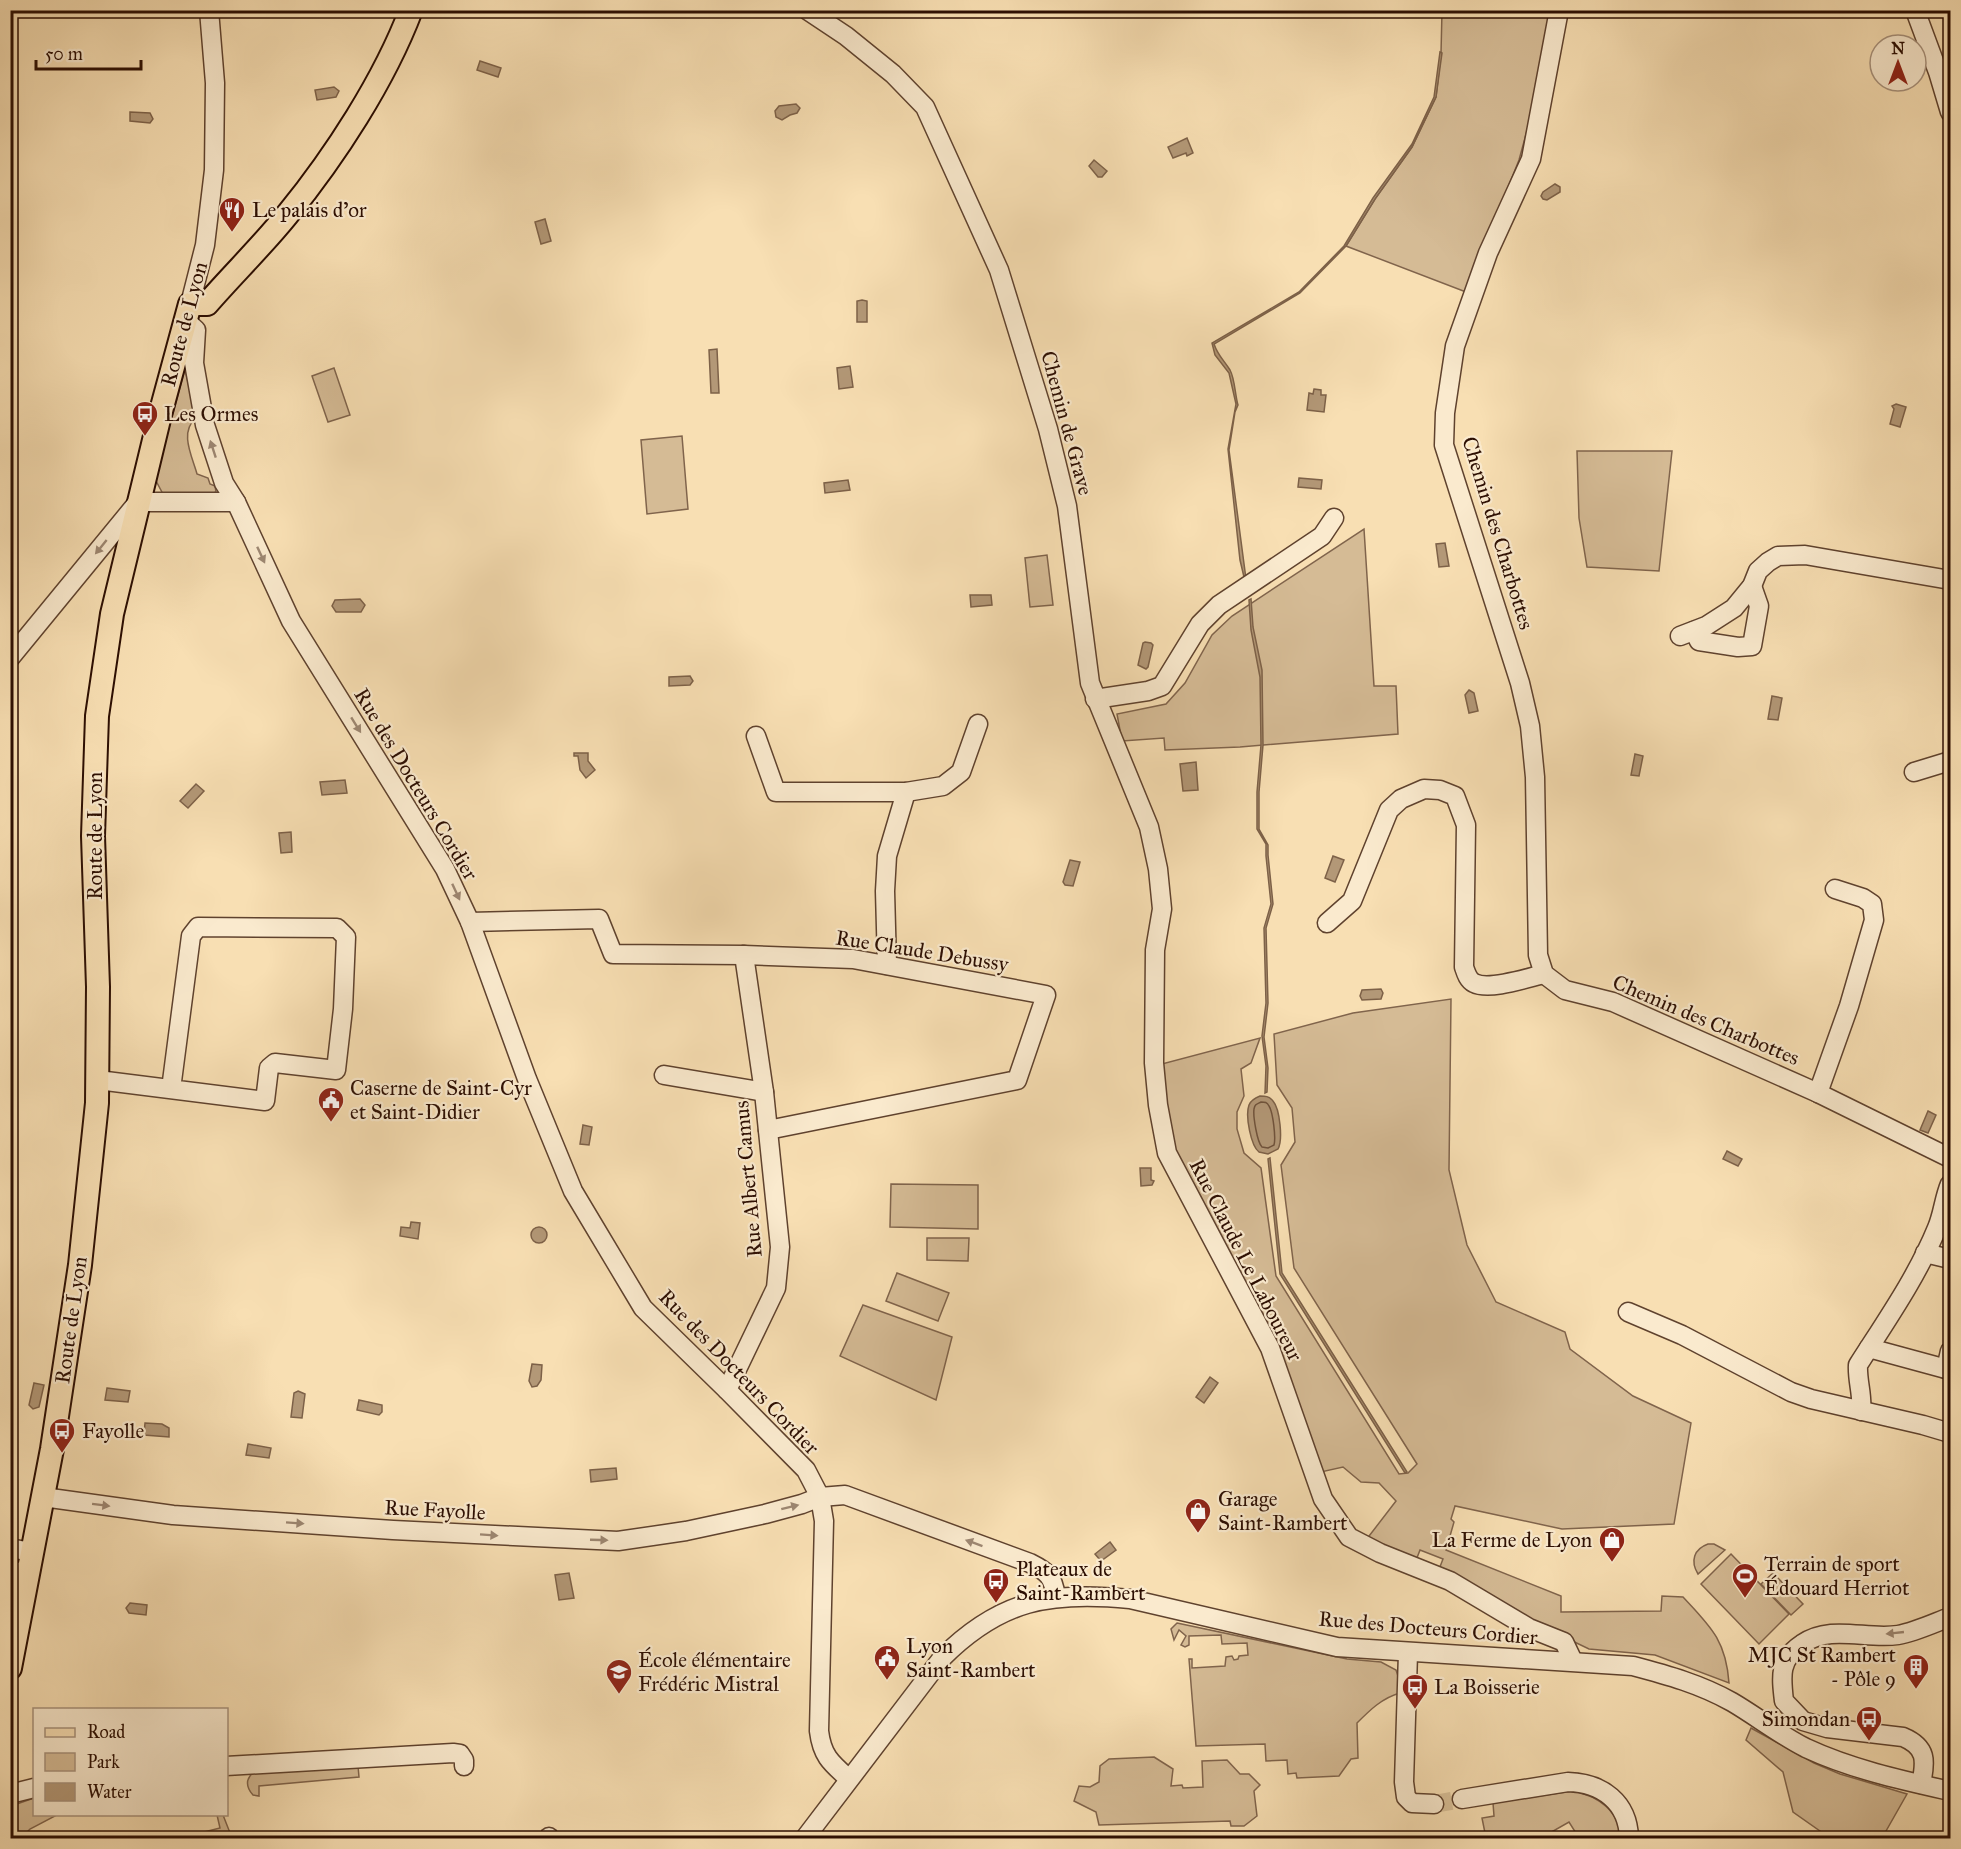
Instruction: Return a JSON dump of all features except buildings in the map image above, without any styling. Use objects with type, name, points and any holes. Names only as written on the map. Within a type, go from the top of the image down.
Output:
[{"type":"main road","points":[[188,312],[207,304],[298,201],[339,143],[380,77],[411,10]]},
{"type":"main road","name":"Route de Lyon","points":[[10,1668],[20,1561],[43,1497],[80,1265],[98,1080],[98,987],[93,836],[97,716],[112,614],[138,502],[188,312]]},
{"type":"street","name":"Route de Lyon","points":[[188,312],[205,245],[214,170],[215,83],[209,10]]},
{"type":"street","name":"Chemin de Grave","points":[[807,10],[893,74],[925,107],[999,270],[1048,429],[1067,506],[1090,684],[1149,826],[1158,869],[1162,909]]},
{"type":"street","name":"Chemin des Charbottes","points":[[1560,10],[1531,159],[1488,253],[1455,346],[1445,413],[1444,445],[1520,683],[1530,726],[1535,777],[1538,955],[1544,974],[1565,990],[1613,1002],[1818,1094],[1950,1158]]},
{"type":"street","points":[[1915,10],[1950,112]]},
{"type":"street","name":"Rue des Docteurs Cordier","points":[[188,312],[196,330],[194,363],[204,425],[224,483],[236,502],[291,621],[445,869],[470,922],[527,1079],[573,1191],[643,1308],[806,1470],[820,1497],[824,1521],[819,1731],[821,1746],[827,1759],[849,1779]]},
{"type":"street","points":[[10,658],[138,502],[236,502]]},
{"type":"street","points":[[1095,699],[1148,691],[1162,686],[1200,624],[1219,605],[1322,536],[1334,518]]},
{"type":"street","points":[[1752,586],[1759,606],[1752,646],[1738,647],[1699,641],[1687,633],[1706,626],[1734,609],[1752,586],[1758,572],[1778,556],[1805,555],[1950,580]]},
{"type":"street","points":[[756,736],[776,792],[906,792],[943,786],[961,772],[978,724]]},
{"type":"street","points":[[1914,772],[1950,761]]},
{"type":"street","points":[[1328,923],[1352,901],[1389,810],[1401,799],[1415,792],[1424,789],[1440,790],[1455,796],[1466,825],[1464,967],[1468,978],[1474,984],[1490,986],[1544,974]]},
{"type":"street","points":[[887,965],[885,891],[887,856],[906,792]]},
{"type":"street","name":"Chemin des Charbottes","points":[[1818,1094],[1849,1006],[1874,920],[1872,904],[1863,898],[1835,889]]},
{"type":"street","name":"Rue Claude Le Laboureur","points":[[1162,909],[1155,950],[1154,1063],[1158,1105],[1167,1153],[1270,1348],[1323,1499],[1349,1537],[1380,1553],[1450,1581],[1529,1628],[1564,1642],[1573,1661]]},
{"type":"street","name":"Rue Claude Debussy","points":[[470,922],[599,919],[613,954],[853,959],[1046,995],[1017,1080],[768,1130]]},
{"type":"street","points":[[98,1080],[265,1101],[269,1068],[274,1063],[336,1070],[343,1009],[346,937],[337,928],[198,927],[191,936],[171,1089]]},
{"type":"street","name":"Rue Albert Camus","points":[[728,1390],[776,1288],[780,1247],[764,1092],[744,955]]},
{"type":"street","points":[[664,1075],[764,1092]]},
{"type":"street","points":[[1861,1411],[1863,1397],[1858,1365],[1892,1313],[1925,1253],[1937,1227],[1950,1184]]},
{"type":"street","points":[[1925,1253],[1950,1259]]},
{"type":"street","points":[[1628,1312],[1682,1335],[1791,1392],[1810,1399],[1950,1433]]},
{"type":"street","points":[[1869,1348],[1948,1370],[1950,1351]]},
{"type":"street","points":[[820,1497],[845,1495],[861,1503],[1029,1563],[1048,1575],[1054,1582],[1056,1597]]},
{"type":"street","name":"Rue Fayolle","points":[[43,1497],[172,1515],[393,1530],[618,1541],[686,1531],[765,1514],[820,1497]]},
{"type":"street","name":"Rue des Docteurs Cordier","points":[[805,1839],[942,1658],[959,1642],[1004,1611],[1034,1600],[1056,1597],[1097,1596],[1130,1599],[1337,1647],[1633,1666],[1680,1678],[1730,1701],[1805,1747],[1862,1769],[1950,1791]]},
{"type":"street","points":[[1921,1784],[1924,1769],[1922,1749],[1915,1742],[1903,1737],[1827,1728],[1803,1721],[1784,1701],[1782,1672],[1791,1651],[1812,1637],[1838,1633],[1897,1635],[1950,1617]]},
{"type":"street","points":[[1408,1653],[1404,1782],[1406,1797],[1412,1803],[1434,1804]]},
{"type":"street","points":[[228,1766],[453,1753],[460,1754],[464,1760],[464,1766]]},
{"type":"street","points":[[1471,1798],[1568,1782],[1586,1783],[1602,1791],[1617,1803],[1624,1816],[1629,1839]]},
{"type":"street","points":[[10,1794],[33,1788]]},
{"type":"green space","points":[[1442,11],[1551,11],[1528,127],[1519,160],[1466,292],[1346,246],[1375,199],[1412,147],[1436,97],[1441,53]]},
{"type":"green space","points":[[334,368],[350,415],[328,422],[312,376]]},
{"type":"green space","points":[[185,369],[196,418],[188,430],[188,445],[197,474],[208,478],[210,484],[215,486],[216,492],[209,495],[163,494],[155,479]]},
{"type":"green space","points":[[682,436],[688,509],[647,514],[641,440]]},
{"type":"green space","points":[[1577,451],[1672,451],[1659,571],[1587,567],[1579,518]]},
{"type":"green space","points":[[1364,529],[1374,686],[1396,686],[1398,734],[1240,747],[1165,750],[1164,738],[1122,741],[1117,714],[1166,704],[1185,683],[1212,635],[1232,616]]},
{"type":"green space","points":[[1047,555],[1053,605],[1030,607],[1025,558]]},
{"type":"green space","points":[[1451,999],[1449,1170],[1467,1245],[1496,1302],[1565,1332],[1570,1349],[1633,1396],[1691,1423],[1674,1524],[1562,1529],[1455,1506],[1451,1519],[1454,1522],[1446,1550],[1561,1596],[1561,1612],[1661,1611],[1662,1596],[1683,1597],[1715,1635],[1724,1655],[1729,1683],[1655,1655],[1589,1649],[1438,1572],[1443,1559],[1420,1550],[1415,1563],[1366,1540],[1396,1501],[1379,1483],[1361,1482],[1343,1467],[1321,1472],[1185,1176],[1168,1131],[1158,1065],[1260,1038],[1251,1063],[1241,1069],[1244,1096],[1237,1112],[1237,1129],[1244,1153],[1261,1168],[1276,1276],[1399,1474],[1408,1473],[1417,1464],[1294,1268],[1281,1165],[1295,1142],[1292,1108],[1277,1085],[1274,1034],[1353,1013]]},
{"type":"green space","points":[[891,1184],[978,1185],[978,1229],[890,1227]]},
{"type":"green space","points":[[927,1238],[969,1238],[968,1261],[927,1260]]},
{"type":"green space","points":[[897,1273],[949,1293],[938,1321],[886,1301]]},
{"type":"green space","points":[[863,1305],[952,1337],[936,1400],[840,1356]]},
{"type":"green space","points":[[1708,1544],[1714,1544],[1725,1550],[1698,1574],[1694,1565],[1695,1556],[1699,1549]]},
{"type":"green space","name":"Terrain de sport Édouard Herriot","points":[[1731,1554],[1789,1614],[1759,1644],[1701,1584]]},
{"type":"green space","points":[[1773,1573],[1803,1604],[1791,1615],[1761,1584]]},
{"type":"green space","points":[[1177,1623],[1347,1659],[1381,1662],[1396,1670],[1400,1682],[1400,1693],[1382,1701],[1357,1723],[1358,1758],[1351,1759],[1339,1776],[1297,1778],[1296,1773],[1288,1774],[1287,1760],[1266,1761],[1265,1744],[1196,1746],[1189,1659],[1192,1659],[1192,1668],[1225,1666],[1226,1657],[1232,1656],[1234,1660],[1239,1656],[1248,1655],[1247,1643],[1222,1644],[1221,1635],[1189,1636],[1189,1645],[1185,1647],[1181,1645],[1186,1636],[1179,1630],[1174,1640],[1171,1629]]},
{"type":"green space","points":[[1751,1728],[1814,1763],[1840,1774],[1907,1794],[1882,1838],[1830,1838],[1793,1812],[1783,1772],[1746,1740]]},
{"type":"green space","points":[[1154,1757],[1173,1769],[1171,1786],[1182,1785],[1183,1788],[1203,1787],[1202,1761],[1227,1760],[1240,1774],[1249,1774],[1260,1785],[1254,1791],[1257,1816],[1244,1826],[1231,1826],[1230,1821],[1099,1825],[1096,1812],[1074,1801],[1079,1786],[1090,1787],[1099,1782],[1100,1766],[1109,1759]]},
{"type":"green space","points":[[358,1766],[359,1777],[259,1786],[259,1796],[253,1795],[248,1786],[249,1777],[254,1772]]},
{"type":"green space","points":[[1573,1791],[1591,1797],[1606,1806],[1616,1820],[1620,1838],[1579,1838],[1569,1822],[1541,1838],[1486,1838],[1482,1818],[1494,1816],[1493,1803]]},
{"type":"green space","points":[[33,1798],[33,1816],[55,1816],[30,1829],[21,1838],[11,1838],[11,1806]]},
{"type":"green space","points":[[217,1816],[223,1816],[232,1838],[197,1838],[196,1834],[220,1828]]},
{"type":"water","points":[[1440,52],[1442,53],[1436,97],[1412,147],[1375,199],[1346,246],[1300,293],[1214,344],[1232,374],[1238,405],[1229,450],[1248,594],[1240,560],[1228,449],[1236,404],[1229,373],[1215,355],[1212,343],[1299,292],[1344,246],[1373,198],[1412,144],[1434,97]]},
{"type":"water","points":[[480,61],[501,68],[498,77],[477,70]]},
{"type":"water","points":[[334,87],[339,91],[336,97],[317,100],[315,90]]},
{"type":"water","points":[[796,104],[800,108],[797,113],[782,120],[776,117],[775,111],[779,106]]},
{"type":"water","points":[[130,112],[150,113],[153,119],[150,123],[130,121]]},
{"type":"water","points":[[1187,138],[1193,153],[1173,158],[1168,147]]},
{"type":"water","points":[[1094,160],[1107,171],[1102,177],[1098,177],[1089,166]]},
{"type":"water","points":[[1555,184],[1560,187],[1560,192],[1547,200],[1543,199],[1541,196],[1543,192]]},
{"type":"water","points":[[545,219],[551,241],[541,244],[535,222]]},
{"type":"water","points":[[857,301],[867,301],[867,322],[857,322]]},
{"type":"water","points":[[717,349],[719,393],[711,393],[709,350]]},
{"type":"water","points":[[850,366],[853,387],[839,389],[837,368]]},
{"type":"water","points":[[1314,389],[1321,390],[1321,395],[1326,395],[1324,412],[1307,410],[1309,393],[1313,394]]},
{"type":"water","points":[[1896,404],[1906,407],[1900,427],[1890,424],[1894,409],[1892,406]]},
{"type":"water","points":[[1299,478],[1322,480],[1321,489],[1298,487]]},
{"type":"water","points":[[848,480],[850,490],[825,493],[824,483]]},
{"type":"water","points":[[1445,543],[1449,566],[1439,567],[1436,544]]},
{"type":"water","points":[[970,595],[991,595],[992,605],[971,607]]},
{"type":"water","points":[[360,599],[365,605],[361,612],[336,612],[332,606],[335,600]]},
{"type":"water","points":[[1251,599],[1253,627],[1262,670],[1263,745],[1259,829],[1268,845],[1273,904],[1266,928],[1268,1003],[1264,1037],[1268,1068],[1267,1092],[1265,1093],[1266,1066],[1262,1036],[1266,1003],[1264,928],[1271,904],[1266,844],[1257,829],[1261,745],[1260,677],[1251,630],[1249,600]]},
{"type":"water","points":[[1145,642],[1153,645],[1146,669],[1138,665]]},
{"type":"water","points":[[690,676],[693,681],[690,685],[669,686],[669,677]]},
{"type":"water","points":[[1469,690],[1474,693],[1478,711],[1469,713],[1465,695]]},
{"type":"water","points":[[1772,696],[1782,698],[1778,720],[1768,719]]},
{"type":"water","points":[[574,753],[588,753],[588,761],[595,770],[586,778],[580,770],[578,756],[574,756]]},
{"type":"water","points":[[1635,754],[1643,756],[1639,776],[1631,775]]},
{"type":"water","points":[[1196,762],[1198,790],[1183,791],[1180,764]]},
{"type":"water","points":[[345,780],[347,793],[322,795],[320,782]]},
{"type":"water","points":[[196,784],[204,791],[188,808],[180,801]]},
{"type":"water","points":[[291,832],[292,852],[281,853],[279,833]]},
{"type":"water","points":[[1333,856],[1344,860],[1335,882],[1325,878]]},
{"type":"water","points":[[1070,860],[1080,862],[1073,886],[1065,885],[1063,882]]},
{"type":"water","points":[[1381,989],[1383,993],[1381,999],[1362,1000],[1360,996],[1362,990]]},
{"type":"water","points":[[1260,1096],[1268,1097],[1273,1101],[1280,1125],[1280,1145],[1278,1149],[1268,1154],[1256,1149],[1248,1123],[1249,1105],[1253,1099]]},
{"type":"water","points":[[1928,1111],[1936,1115],[1928,1133],[1920,1130]]},
{"type":"water","points":[[583,1125],[592,1127],[589,1145],[580,1144]]},
{"type":"water","points":[[1727,1151],[1742,1159],[1738,1166],[1723,1159]]},
{"type":"water","points":[[1270,1158],[1282,1273],[1407,1472],[1405,1473],[1280,1274],[1268,1159]]},
{"type":"water","points":[[1140,1168],[1151,1168],[1151,1180],[1154,1181],[1152,1185],[1141,1186]]},
{"type":"water","points":[[411,1222],[420,1223],[418,1239],[400,1236],[401,1227],[410,1228]]},
{"type":"water","points":[[539,1227],[547,1235],[539,1243],[531,1235]]},
{"type":"water","points":[[532,1364],[542,1365],[541,1380],[537,1386],[532,1387],[529,1381]]},
{"type":"water","points":[[1210,1377],[1218,1383],[1204,1403],[1196,1397]]},
{"type":"water","points":[[34,1383],[44,1385],[39,1407],[33,1409],[29,1405]]},
{"type":"water","points":[[107,1388],[130,1391],[128,1402],[105,1400]]},
{"type":"water","points":[[298,1391],[305,1394],[302,1418],[291,1417],[294,1393]]},
{"type":"water","points":[[359,1400],[382,1405],[382,1412],[379,1415],[357,1410]]},
{"type":"water","points":[[145,1423],[162,1424],[169,1428],[169,1437],[144,1435]]},
{"type":"water","points":[[248,1444],[271,1448],[269,1458],[246,1455]]},
{"type":"water","points":[[616,1468],[617,1479],[591,1482],[590,1470]]},
{"type":"water","points":[[1110,1542],[1116,1550],[1101,1561],[1095,1554]]},
{"type":"water","points":[[569,1573],[574,1598],[559,1600],[555,1575]]},
{"type":"water","points":[[130,1603],[147,1605],[146,1615],[129,1613],[126,1608]]},
{"type":"tunnel","points":[[1434,1804],[1462,1799]]},
{"type":"place","name":"Le palais d'or","points":[[232,233]]},
{"type":"place","name":"Les Ormes","points":[[145,437]]},
{"type":"place","name":"Caserne de Saint-Cyr et Saint-Didier","points":[[331,1123]]},
{"type":"place","name":"Fayolle","points":[[62,1454]]},
{"type":"place","name":"Garage Saint-Rambert","points":[[1198,1534]]},
{"type":"place","name":"La Ferme de Lyon","points":[[1612,1563]]},
{"type":"place","name":"Terrain de sport Édouard Herriot","points":[[1745,1599]]},
{"type":"place","name":"Plateaux de Saint-Rambert","points":[[996,1604]]},
{"type":"place","name":"Lyon Saint-Rambert","points":[[887,1681]]},
{"type":"place","name":"MJC St Rambert - Pôle 9","points":[[1916,1690]]},
{"type":"place","name":"École élémentaire Frédéric Mistral","points":[[619,1695]]},
{"type":"place","name":"La Boisserie","points":[[1415,1710]]},
{"type":"place","name":"Simondan","points":[[1869,1742]]}]
